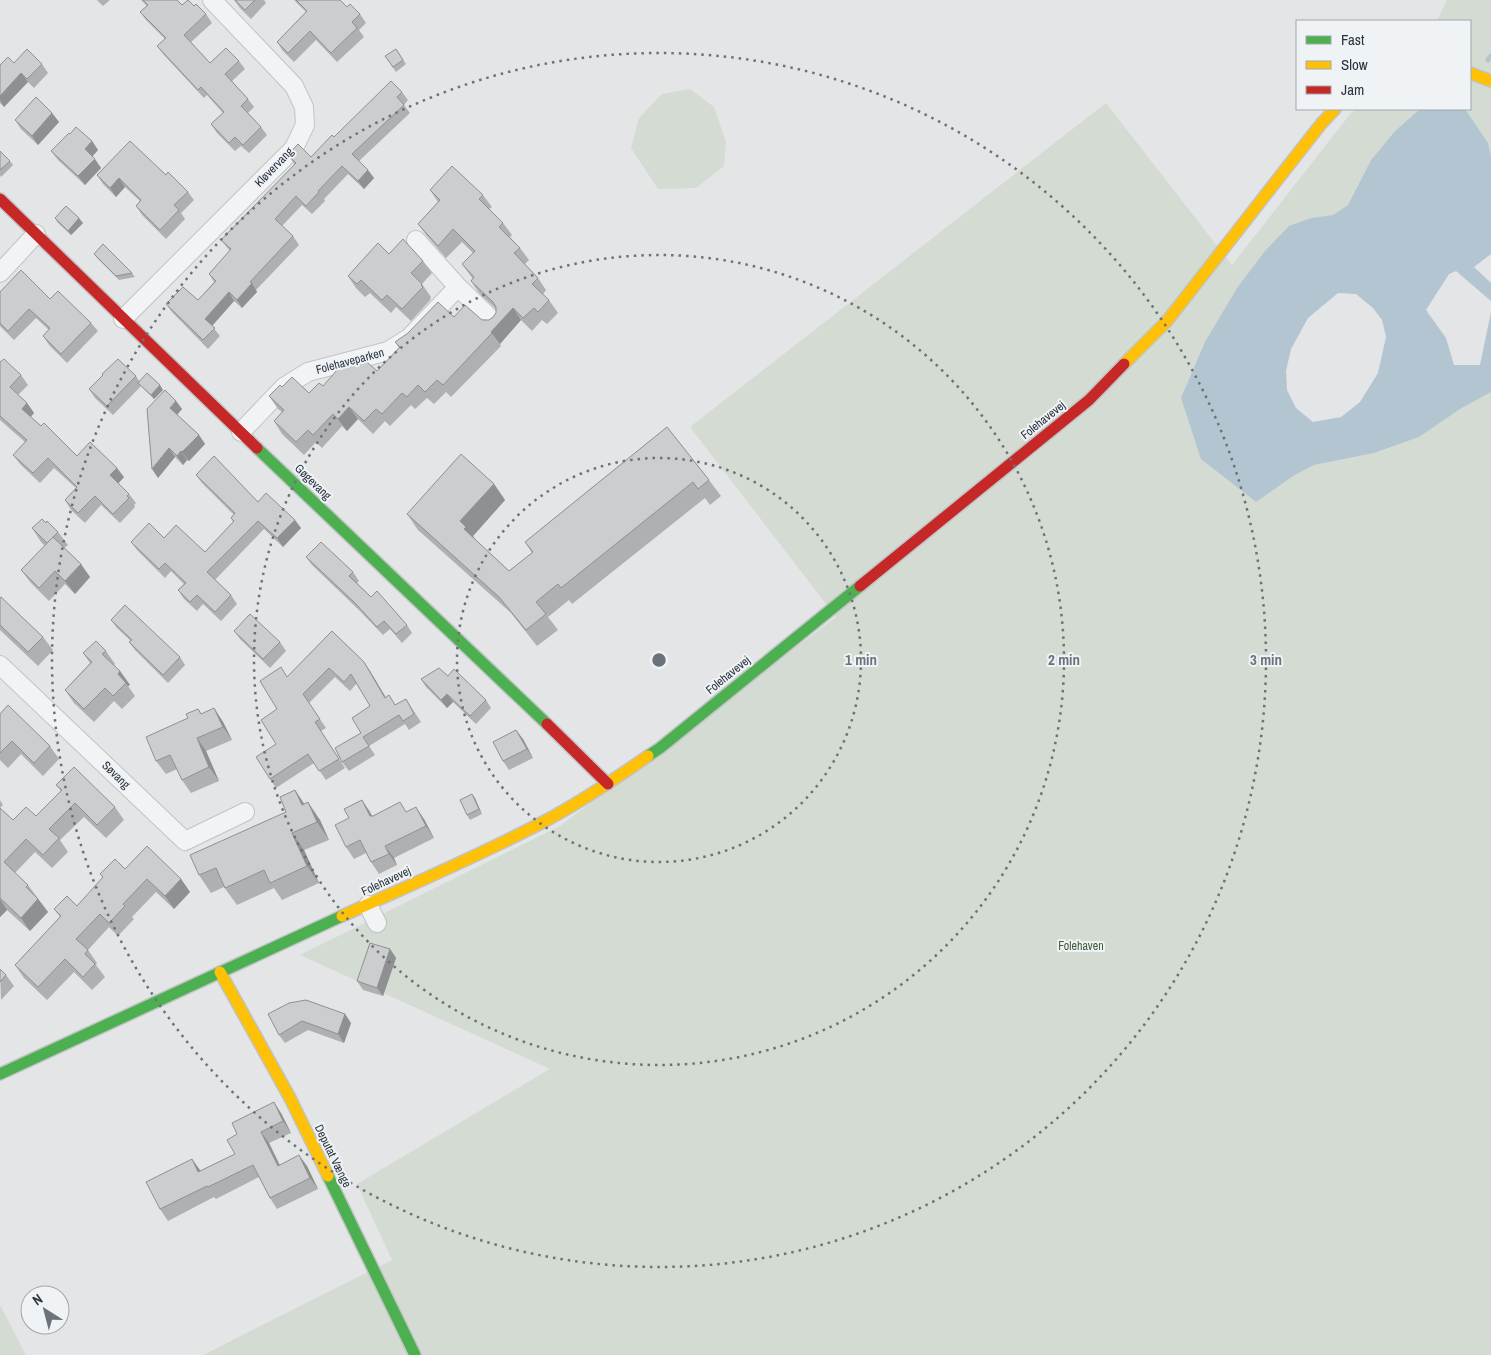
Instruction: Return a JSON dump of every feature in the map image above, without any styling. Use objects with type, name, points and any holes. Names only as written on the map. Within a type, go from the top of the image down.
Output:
[{"type":"street","name":"Kløvervang","points":[[124,319],[294,148],[305,125],[304,107],[294,86],[212,0]]},
{"type":"street","points":[[1471,73],[1491,80]]},
{"type":"street","name":"Folehavevej","points":[[0,1074],[493,847],[546,820],[608,784],[660,748],[1089,400],[1167,322],[1321,124],[1335,110]]},
{"type":"street","name":"Gøgevang","points":[[0,199],[608,784]]},
{"type":"street","points":[[0,273],[36,234]]},
{"type":"street","points":[[416,240],[458,287],[494,322]]},
{"type":"street","name":"Folehaveparken","points":[[241,432],[284,387],[308,372],[388,351],[409,338],[458,287]]},
{"type":"street","name":"Søvang","points":[[0,665],[185,840],[245,812]]},
{"type":"street","points":[[368,905],[378,923]]},
{"type":"street","name":"Deputat Vænge","points":[[220,972],[290,1098],[415,1355]]},
{"type":"green space","points":[[1447,0],[1491,0],[1491,156],[1488,143],[1466,110],[1471,110],[1471,20],[1437,20]]},
{"type":"green space","points":[[690,89],[714,107],[726,142],[724,166],[696,188],[658,189],[631,148],[639,118],[662,94]]},
{"type":"green space","name":"Folehaven","points":[[1106,103],[1232,265],[1351,113],[1356,110],[1419,110],[1395,131],[1371,160],[1348,205],[1333,215],[1311,218],[1265,251],[1293,476],[1314,465],[1374,453],[1419,437],[1460,409],[1491,392],[1491,1355],[203,1355],[392,1260],[357,1184],[550,1069],[300,955],[560,826],[836,617],[690,427]]},
{"type":"green space","points":[[0,1305],[26,1355],[0,1355]]},
{"type":"water","points":[[1419,110],[1466,110],[1488,143],[1491,156],[1491,254],[1474,267],[1491,283],[1491,301],[1456,271],[1449,274],[1426,310],[1446,338],[1454,365],[1480,365],[1491,312],[1491,392],[1460,409],[1419,437],[1374,453],[1314,465],[1293,476],[1256,502],[1201,459],[1181,398],[1205,342],[1237,288],[1265,251],[1289,226],[1311,218],[1333,215],[1348,205],[1371,160],[1395,131]],"holes":[[[1338,293],[1356,294],[1373,308],[1382,320],[1386,337],[1378,373],[1360,402],[1341,417],[1313,422],[1296,408],[1287,390],[1286,371],[1291,349],[1308,318]]]},
{"type":"building","points":[[143,0],[177,0],[182,5],[188,0],[194,6],[196,4],[206,14],[184,35],[210,63],[226,48],[239,61],[225,74],[248,99],[241,106],[261,127],[243,145],[235,137],[229,143],[211,124],[224,112],[201,87],[198,90],[157,46],[166,38],[140,12],[148,5]]},
{"type":"building","points":[[235,0],[255,0],[245,10]]},
{"type":"building","points":[[296,0],[340,0],[347,7],[350,4],[360,14],[352,22],[357,28],[331,53],[310,31],[288,53],[277,42],[307,11]]},
{"type":"building","points":[[27,49],[42,64],[27,79],[21,73],[0,96],[0,65],[8,57],[14,63]]},
{"type":"building","points":[[396,49],[403,60],[393,67],[385,56]]},
{"type":"building","points":[[391,81],[402,92],[397,97],[404,105],[352,154],[368,170],[358,181],[342,166],[306,206],[296,196],[275,219],[293,236],[250,282],[252,283],[237,300],[229,292],[205,319],[215,328],[203,340],[166,304],[183,287],[198,300],[216,281],[209,274],[231,249],[221,240],[296,163],[288,155],[298,144],[311,157]]},
{"type":"building","points":[[36,97],[52,113],[32,136],[15,120]]},
{"type":"building","points":[[76,127],[92,141],[85,149],[95,159],[78,176],[51,151]]},
{"type":"building","points":[[130,141],[166,175],[168,172],[188,192],[174,205],[179,210],[160,230],[136,206],[141,200],[119,178],[110,188],[97,175]]},
{"type":"building","points":[[0,151],[10,161],[0,170]]},
{"type":"building","points":[[452,166],[483,195],[479,199],[503,223],[499,227],[520,248],[514,253],[538,278],[532,284],[549,300],[538,312],[534,308],[523,318],[513,308],[443,385],[437,380],[425,392],[418,385],[407,397],[402,393],[382,414],[376,409],[364,421],[349,407],[338,419],[333,414],[313,435],[308,430],[296,442],[274,421],[284,410],[269,396],[292,377],[309,393],[319,383],[323,386],[345,361],[349,365],[359,355],[377,371],[400,347],[395,342],[408,333],[438,302],[454,317],[465,305],[482,320],[489,320],[496,313],[496,307],[493,302],[471,281],[474,277],[462,264],[475,251],[453,229],[438,246],[418,224],[440,200],[430,190]]},
{"type":"building","points":[[66,206],[79,218],[68,231],[55,218]]},
{"type":"building","points":[[403,239],[423,261],[411,273],[423,287],[402,309],[387,295],[382,300],[361,280],[357,284],[348,276],[378,243],[389,254]]},
{"type":"building","points":[[103,244],[132,273],[116,276],[94,254]]},
{"type":"building","points":[[21,270],[50,299],[58,291],[91,323],[61,354],[43,336],[50,328],[29,309],[8,331],[0,323],[0,292]]},
{"type":"building","points":[[4,359],[21,375],[10,387],[27,403],[22,409],[41,426],[44,423],[77,456],[90,442],[117,468],[110,475],[129,494],[127,496],[129,498],[113,514],[95,496],[78,513],[65,500],[77,487],[48,458],[33,473],[13,455],[27,440],[0,416],[0,362]]},
{"type":"building","points":[[118,359],[136,376],[107,406],[89,389]]},
{"type":"building","points":[[147,373],[160,385],[151,395],[138,383]]},
{"type":"building","points":[[165,390],[176,401],[170,408],[199,435],[177,456],[169,448],[152,469],[147,409]]},
{"type":"building","points":[[667,427],[709,480],[698,489],[693,482],[561,588],[558,584],[536,602],[546,614],[526,630],[499,597],[407,514],[461,454],[494,484],[460,521],[466,527],[464,529],[509,571],[533,552],[525,542]]},
{"type":"building","points":[[214,456],[258,502],[266,493],[295,520],[277,538],[258,521],[207,572],[231,595],[215,612],[197,595],[190,602],[178,590],[186,583],[165,563],[159,569],[131,542],[149,523],[164,538],[176,525],[205,552],[234,521],[231,518],[235,513],[196,475]]},
{"type":"building","points":[[42,519],[46,523],[47,521],[58,532],[47,543],[32,528]]},
{"type":"building","points":[[53,537],[81,564],[65,581],[55,571],[39,588],[21,570]]},
{"type":"building","points":[[321,542],[353,572],[349,576],[371,597],[377,591],[407,625],[396,634],[384,621],[377,627],[354,602],[306,557]]},
{"type":"building","points":[[1,597],[43,637],[28,652],[0,625]]},
{"type":"building","points":[[125,605],[180,657],[163,675],[129,642],[132,640],[111,620]]},
{"type":"building","points":[[250,614],[280,642],[263,659],[234,631]]},
{"type":"building","points":[[332,631],[364,662],[385,698],[389,695],[395,705],[406,699],[414,714],[403,721],[399,715],[363,737],[369,746],[342,762],[335,748],[361,733],[352,718],[370,706],[351,674],[344,682],[329,668],[303,694],[320,719],[315,722],[339,759],[319,771],[308,754],[270,779],[256,757],[276,744],[261,720],[277,709],[260,681],[281,667],[287,677]]},
{"type":"building","points":[[96,641],[106,651],[102,654],[120,671],[118,674],[126,683],[113,696],[105,688],[84,709],[65,690],[92,662],[83,653]]},
{"type":"building","points":[[439,668],[448,676],[454,669],[486,700],[470,716],[447,694],[441,700],[421,679]]},
{"type":"building","points":[[8,705],[50,746],[34,763],[12,741],[0,753],[0,714]]},
{"type":"building","points":[[214,708],[223,727],[197,738],[209,767],[182,780],[170,755],[156,761],[146,737],[188,718],[186,714],[198,709],[201,714]]},
{"type":"building","points":[[516,730],[527,749],[503,761],[493,742]]},
{"type":"building","points":[[74,767],[115,807],[97,825],[75,803],[49,829],[59,838],[43,855],[26,839],[4,862],[28,885],[26,887],[38,899],[21,918],[0,898],[0,808],[13,820],[26,807],[36,816],[62,790],[56,785]]},
{"type":"building","points":[[295,790],[302,805],[308,802],[317,822],[292,833],[307,866],[270,883],[264,870],[225,888],[216,868],[199,875],[190,855],[286,812],[280,797]]},
{"type":"building","points":[[472,794],[479,809],[467,815],[460,800]]},
{"type":"building","points":[[362,800],[370,816],[400,802],[406,812],[416,807],[426,826],[385,846],[389,854],[371,862],[360,840],[346,847],[335,825],[349,818],[344,809]]},
{"type":"building","points":[[147,846],[181,879],[165,896],[147,879],[123,904],[125,906],[109,923],[100,914],[76,939],[88,950],[85,954],[95,964],[83,977],[65,959],[38,987],[15,965],[61,916],[54,909],[67,896],[77,906],[103,877],[100,874],[115,859],[125,869]]},
{"type":"building","points":[[370,943],[390,949],[377,988],[357,981]]},
{"type":"building","points":[[0,969],[6,975],[0,982]]},
{"type":"building","points":[[306,1000],[345,1014],[338,1034],[302,1021],[279,1035],[268,1014],[289,1003]]},
{"type":"building","points":[[274,1102],[283,1121],[261,1132],[278,1166],[299,1155],[310,1178],[270,1198],[253,1165],[160,1209],[146,1182],[192,1159],[198,1172],[235,1154],[227,1140],[237,1134],[232,1123]]},
{"type":"waterway","points":[[1488,60],[1491,56]]},
{"type":"traffic: fast","points":[[257,448],[547,724]]},
{"type":"traffic: fast","points":[[648,756],[860,586]]},
{"type":"traffic: fast","points":[[0,1074],[342,916]]},
{"type":"traffic: fast","points":[[328,1176],[415,1355]]},
{"type":"traffic: slow","points":[[1471,73],[1491,81]]},
{"type":"traffic: slow","points":[[1124,364],[1167,321],[1321,124],[1334,110]]},
{"type":"traffic: slow","points":[[342,916],[470,858],[545,821],[598,790],[648,756]]},
{"type":"traffic: slow","points":[[220,972],[290,1098],[328,1176]]},
{"type":"traffic: jam","points":[[0,199],[257,448]]},
{"type":"traffic: jam","points":[[860,586],[1089,400],[1124,364]]},
{"type":"traffic: jam","points":[[547,724],[608,784]]}]
